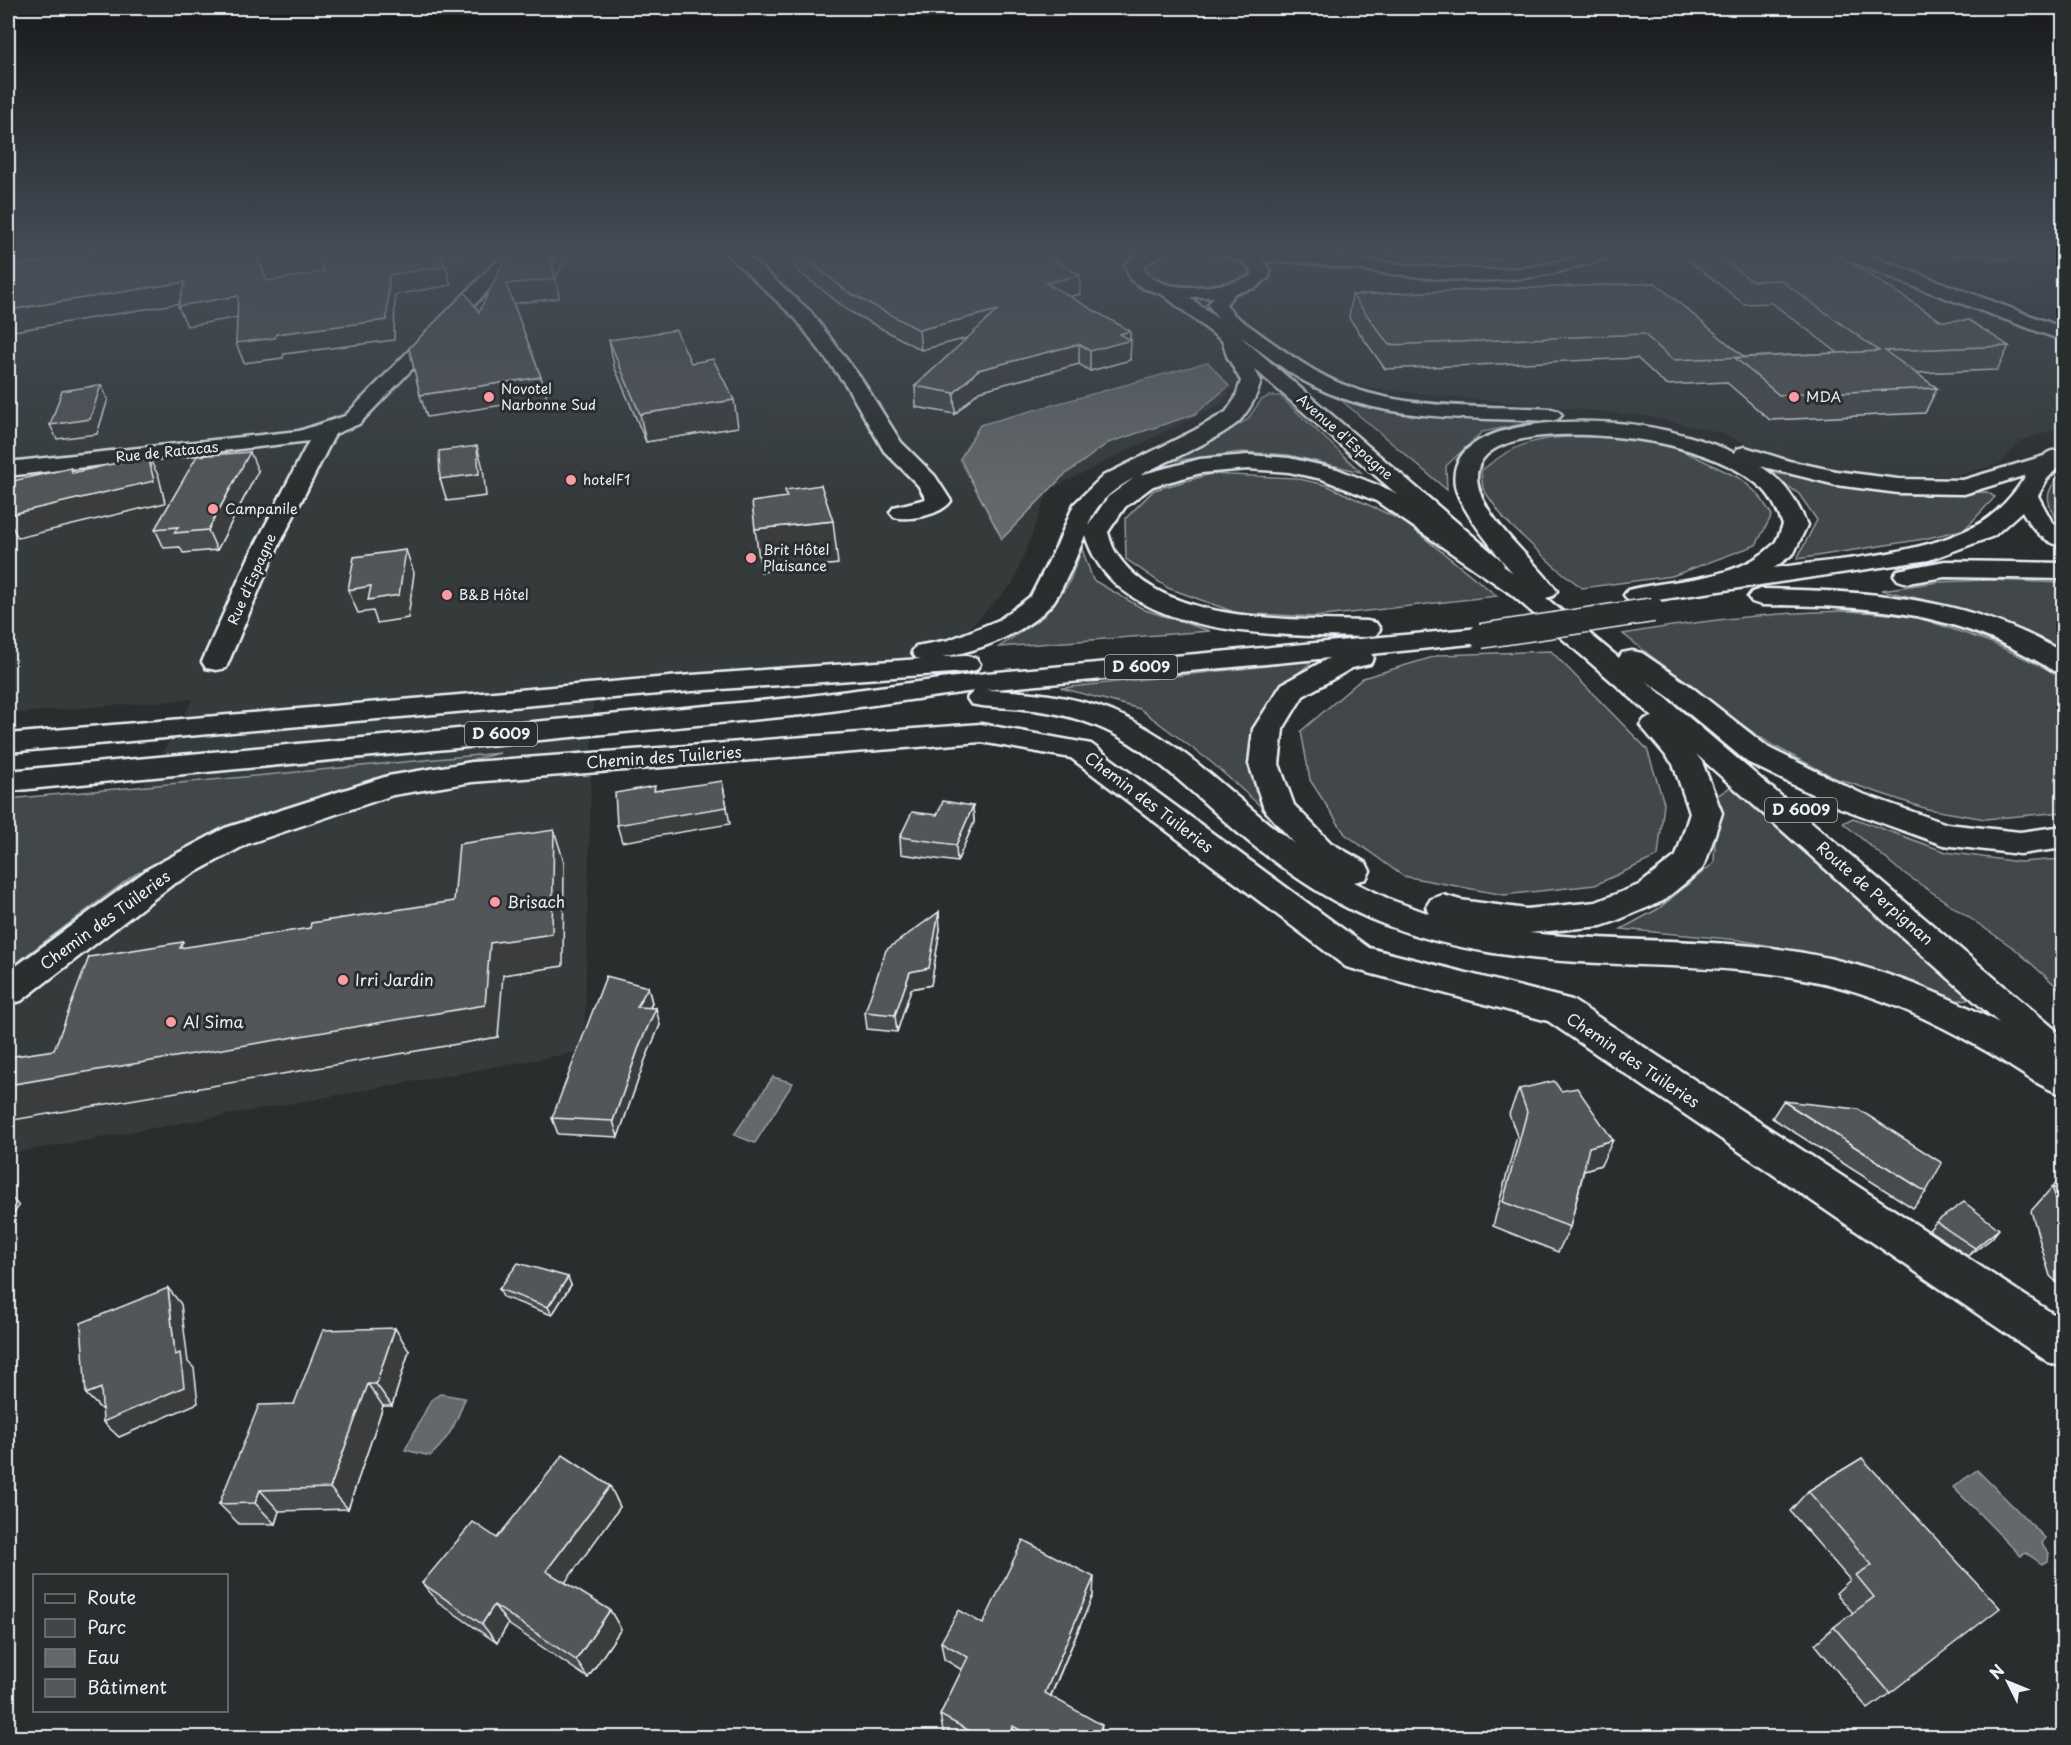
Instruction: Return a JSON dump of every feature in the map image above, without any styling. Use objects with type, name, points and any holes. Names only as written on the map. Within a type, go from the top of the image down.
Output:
[{"type":"main road","points":[[326,430],[352,420],[437,332]]},
{"type":"main road","points":[[816,332],[855,384],[892,446],[927,481],[939,501],[928,507],[902,512]]},
{"type":"main road","points":[[692,683],[828,667],[955,647],[1008,626],[1042,600],[1069,545],[1082,509],[1111,481],[1203,435],[1233,416],[1245,399],[1251,381],[1237,356],[1230,332]]},
{"type":"main road","name":"Avenue d'Espagne","points":[[1233,332],[1529,587]]},
{"type":"main road","points":[[1235,332],[1311,376],[1346,392],[1381,403],[1424,409],[1597,417],[1647,424],[1689,434],[1784,467],[1836,478],[1898,486],[1964,487],[2057,456]]},
{"type":"main road","name":"D 6009","points":[[1529,587],[1466,486],[1467,472],[1471,459],[1483,448],[1501,439],[1522,433],[1572,427],[1629,430],[1687,443],[1719,455],[1767,480],[1785,501],[1795,525],[1785,548],[1762,564],[1711,585]]},
{"type":"main road","name":"Rue de Ratacas","points":[[8,469],[300,437],[326,430]]},
{"type":"main road","name":"Rue d'Espagne","points":[[216,662],[260,559],[326,430]]},
{"type":"main road","name":"D 6009","points":[[8,781],[802,706],[987,681],[1472,628],[1645,602],[1711,585],[1929,553],[1985,531],[2026,496],[2037,476],[2057,456]]},
{"type":"main road","points":[[1367,628],[1255,626],[1177,609],[1146,593],[1120,574],[1104,556],[1096,532],[1116,502],[1145,481],[1200,466],[1248,462],[1289,465],[1329,474],[1384,496],[1529,587]]},
{"type":"main road","points":[[2026,496],[2042,526],[2064,540]]},
{"type":"main road","name":"D 6009","points":[[8,742],[692,683],[1194,648],[1367,628],[1472,628],[1578,632],[1645,602],[1761,597],[1945,569],[2064,571]]},
{"type":"main road","name":"Route de Perpignan","points":[[1529,587],[2064,1059]]},
{"type":"main road","points":[[1761,597],[1847,599],[1900,604],[1952,616],[2002,634],[2064,665]]},
{"type":"main road","points":[[1472,628],[1344,661],[1292,690],[1268,729],[1264,764],[1280,809],[1320,851],[1383,888],[1458,912],[1526,921],[1601,914],[1651,893],[1690,861],[1706,813],[1687,762],[1578,632]]},
{"type":"main road","points":[[1578,632],[1679,691],[1758,755],[1850,800],[1943,834],[2020,843],[2064,837]]},
{"type":"main road","name":"Route de Perpignan","points":[[1578,632],[2064,1034]]},
{"type":"main road","points":[[802,706],[953,698],[1005,699],[1075,709],[1104,718],[1145,741],[1175,762],[1268,840],[1309,870],[1347,893],[1395,915],[1440,930],[1498,942],[1660,952],[1805,966],[1865,979],[1915,997],[1978,1028],[2064,1080]]},
{"type":"main road","name":"Chemin des Tuileries","points":[[8,992],[160,877],[236,836],[388,786],[472,772],[981,733],[1080,750],[1358,958],[1559,1010],[2064,1347]]},
{"type":"shaded area","points":[[8,332],[2031,332],[2063,345],[2063,427],[2020,441],[2000,464],[1955,476],[1893,476],[1825,470],[1764,451],[1721,433],[1647,416],[1366,388],[1300,367],[1239,379],[1222,403],[1049,490],[1013,583],[925,674],[593,703],[584,1051],[8,1154],[8,1022],[193,699],[8,714]]},
{"type":"green space","points":[[1335,395],[1360,404],[1412,414],[1464,419],[1544,420],[1482,432],[1446,466],[1447,490]]},
{"type":"green space","points":[[1269,396],[1280,396],[1361,472],[1289,455],[1241,452],[1173,461],[1247,420],[1261,400]]},
{"type":"green space","points":[[1586,436],[1661,442],[1694,456],[1741,479],[1759,495],[1772,515],[1756,545],[1672,576],[1582,588],[1554,566],[1505,520],[1483,489],[1481,471],[1507,453],[1530,443],[1555,438]]},
{"type":"green space","points":[[2063,471],[2063,527],[2052,511],[2048,498],[2052,486]]},
{"type":"green space","points":[[1768,472],[1911,495],[1987,492],[1995,497],[1965,529],[1924,539],[1797,559],[1817,520],[1799,494]]},
{"type":"green space","points":[[1211,474],[1295,478],[1326,485],[1403,521],[1497,596],[1315,617],[1237,613],[1168,588],[1126,559],[1125,519],[1154,490]]},
{"type":"green space","points":[[1082,549],[1093,580],[1145,610],[1210,631],[999,647],[1044,616],[1068,585]]},
{"type":"green space","points":[[1989,580],[2063,583],[2063,650],[1964,609],[1881,590],[1938,582]]},
{"type":"green space","points":[[1849,611],[1914,616],[1990,642],[2056,673],[2063,680],[2063,812],[1985,819],[1927,809],[1835,778],[1772,745],[1711,703],[1623,634],[1736,618]]},
{"type":"green space","points":[[1551,651],[1647,749],[1664,803],[1658,856],[1595,885],[1504,895],[1403,876],[1345,834],[1310,780],[1301,731],[1363,678],[1440,655]]},
{"type":"green space","points":[[1313,661],[1290,680],[1254,727],[1255,791],[1275,819],[1211,762],[1140,709],[1061,688]]},
{"type":"green space","points":[[500,753],[401,777],[234,825],[134,875],[8,969],[8,799]]},
{"type":"green space","points":[[1732,786],[1974,998],[1954,1001],[1852,962],[1739,940],[1621,929],[1658,909],[1714,863],[1717,796]]},
{"type":"green space","points":[[1853,818],[1946,852],[2019,862],[2063,859],[2063,992],[2015,949],[1898,869],[1843,823]]},
{"type":"water","points":[[1208,362],[1229,386],[1195,414],[1108,443],[1062,477],[1002,539],[960,459],[980,425]]},
{"type":"water","points":[[773,1077],[793,1083],[755,1143],[734,1135]]},
{"type":"water","points":[[440,1394],[465,1398],[447,1437],[430,1456],[405,1450],[431,1400]]},
{"type":"water","points":[[1977,1470],[2045,1538],[2042,1544],[2049,1553],[2048,1561],[2042,1564],[2026,1553],[2021,1556],[1953,1487]]},
{"type":"building","points":[[236,332],[288,332],[276,334],[275,338],[236,343]]},
{"type":"building","points":[[425,332],[524,332],[541,377],[420,395],[409,348]]},
{"type":"building","points":[[660,332],[677,332],[691,363],[713,359],[734,400],[640,414],[609,340]]},
{"type":"building","points":[[974,332],[1125,332],[1120,334],[1131,340],[1090,351],[1079,344],[978,370],[954,393],[915,386]]},
{"type":"building","points":[[1380,332],[1714,332],[1744,357],[1673,360],[1644,334],[1389,345]]},
{"type":"building","points":[[1853,332],[1988,332],[2009,346],[1885,351],[1937,388],[1779,395],[1735,358],[1879,351]]},
{"type":"building","points":[[101,385],[90,419],[50,425],[62,391]]},
{"type":"building","points":[[477,446],[479,474],[440,479],[439,451]]},
{"type":"building","points":[[250,452],[208,530],[174,533],[178,527],[155,529],[197,456]]},
{"type":"building","points":[[148,456],[154,481],[8,515],[8,482],[71,468],[72,473]]},
{"type":"building","points":[[821,485],[833,521],[755,529],[752,502],[787,497],[785,490]]},
{"type":"building","points":[[406,550],[399,595],[368,600],[371,586],[348,590],[354,557]]},
{"type":"building","points":[[722,781],[727,807],[617,825],[615,793],[655,786],[654,791]]},
{"type":"building","points":[[943,801],[973,806],[956,845],[900,837],[912,812],[937,815]]},
{"type":"building","points":[[554,830],[552,934],[490,943],[485,1005],[8,1085],[8,1057],[54,1050],[89,957],[183,942],[180,948],[310,928],[311,923],[454,901],[459,844]]},
{"type":"building","points":[[939,912],[929,968],[910,972],[895,1015],[865,1012],[886,950]]},
{"type":"building","points":[[606,976],[648,987],[637,1007],[656,1008],[640,1044],[613,1121],[552,1118]]},
{"type":"building","points":[[1554,1081],[1561,1091],[1577,1088],[1613,1140],[1589,1147],[1570,1227],[1503,1202],[1527,1112],[1519,1089]]},
{"type":"building","points":[[1783,1101],[1858,1109],[1942,1163],[1926,1192]]},
{"type":"building","points":[[2052,1187],[2064,1192],[2064,1221]]},
{"type":"building","points":[[1964,1202],[1999,1229],[1975,1248],[1936,1222]]},
{"type":"building","points":[[518,1263],[568,1277],[548,1307],[499,1289]]},
{"type":"building","points":[[168,1288],[175,1355],[180,1353],[184,1387],[103,1422],[101,1388],[86,1394],[81,1323]]},
{"type":"building","points":[[395,1328],[376,1384],[368,1384],[330,1488],[260,1490],[255,1503],[219,1504],[259,1405],[294,1404],[323,1330]]},
{"type":"building","points":[[563,1455],[610,1486],[546,1571],[610,1610],[576,1660],[494,1605],[482,1624],[422,1583],[473,1522],[497,1538]]},
{"type":"building","points":[[1862,1458],[2000,1608],[1890,1693],[1834,1627],[1874,1597],[1856,1575],[1872,1565],[1808,1491]]},
{"type":"building","points":[[1023,1540],[1094,1577],[1045,1693],[1102,1725],[1097,1737],[1033,1737],[1013,1726],[1009,1737],[981,1737],[940,1715],[968,1657],[941,1642],[959,1610],[983,1624]]},
{"type":"place","name":"Novotel Narbonne Sud","points":[[489,397]]},
{"type":"place","name":"MDA","points":[[1794,397]]},
{"type":"place","name":"hotelF1","points":[[571,480]]},
{"type":"place","name":"Campanile","points":[[213,509]]},
{"type":"place","name":"Brit Hôtel Plaisance","points":[[751,558]]},
{"type":"place","name":"B&B Hôtel","points":[[447,595]]},
{"type":"place","name":"Brisach","points":[[495,902]]},
{"type":"place","name":"Irri Jardin","points":[[343,980]]},
{"type":"place","name":"Al Sima","points":[[171,1022]]}]
